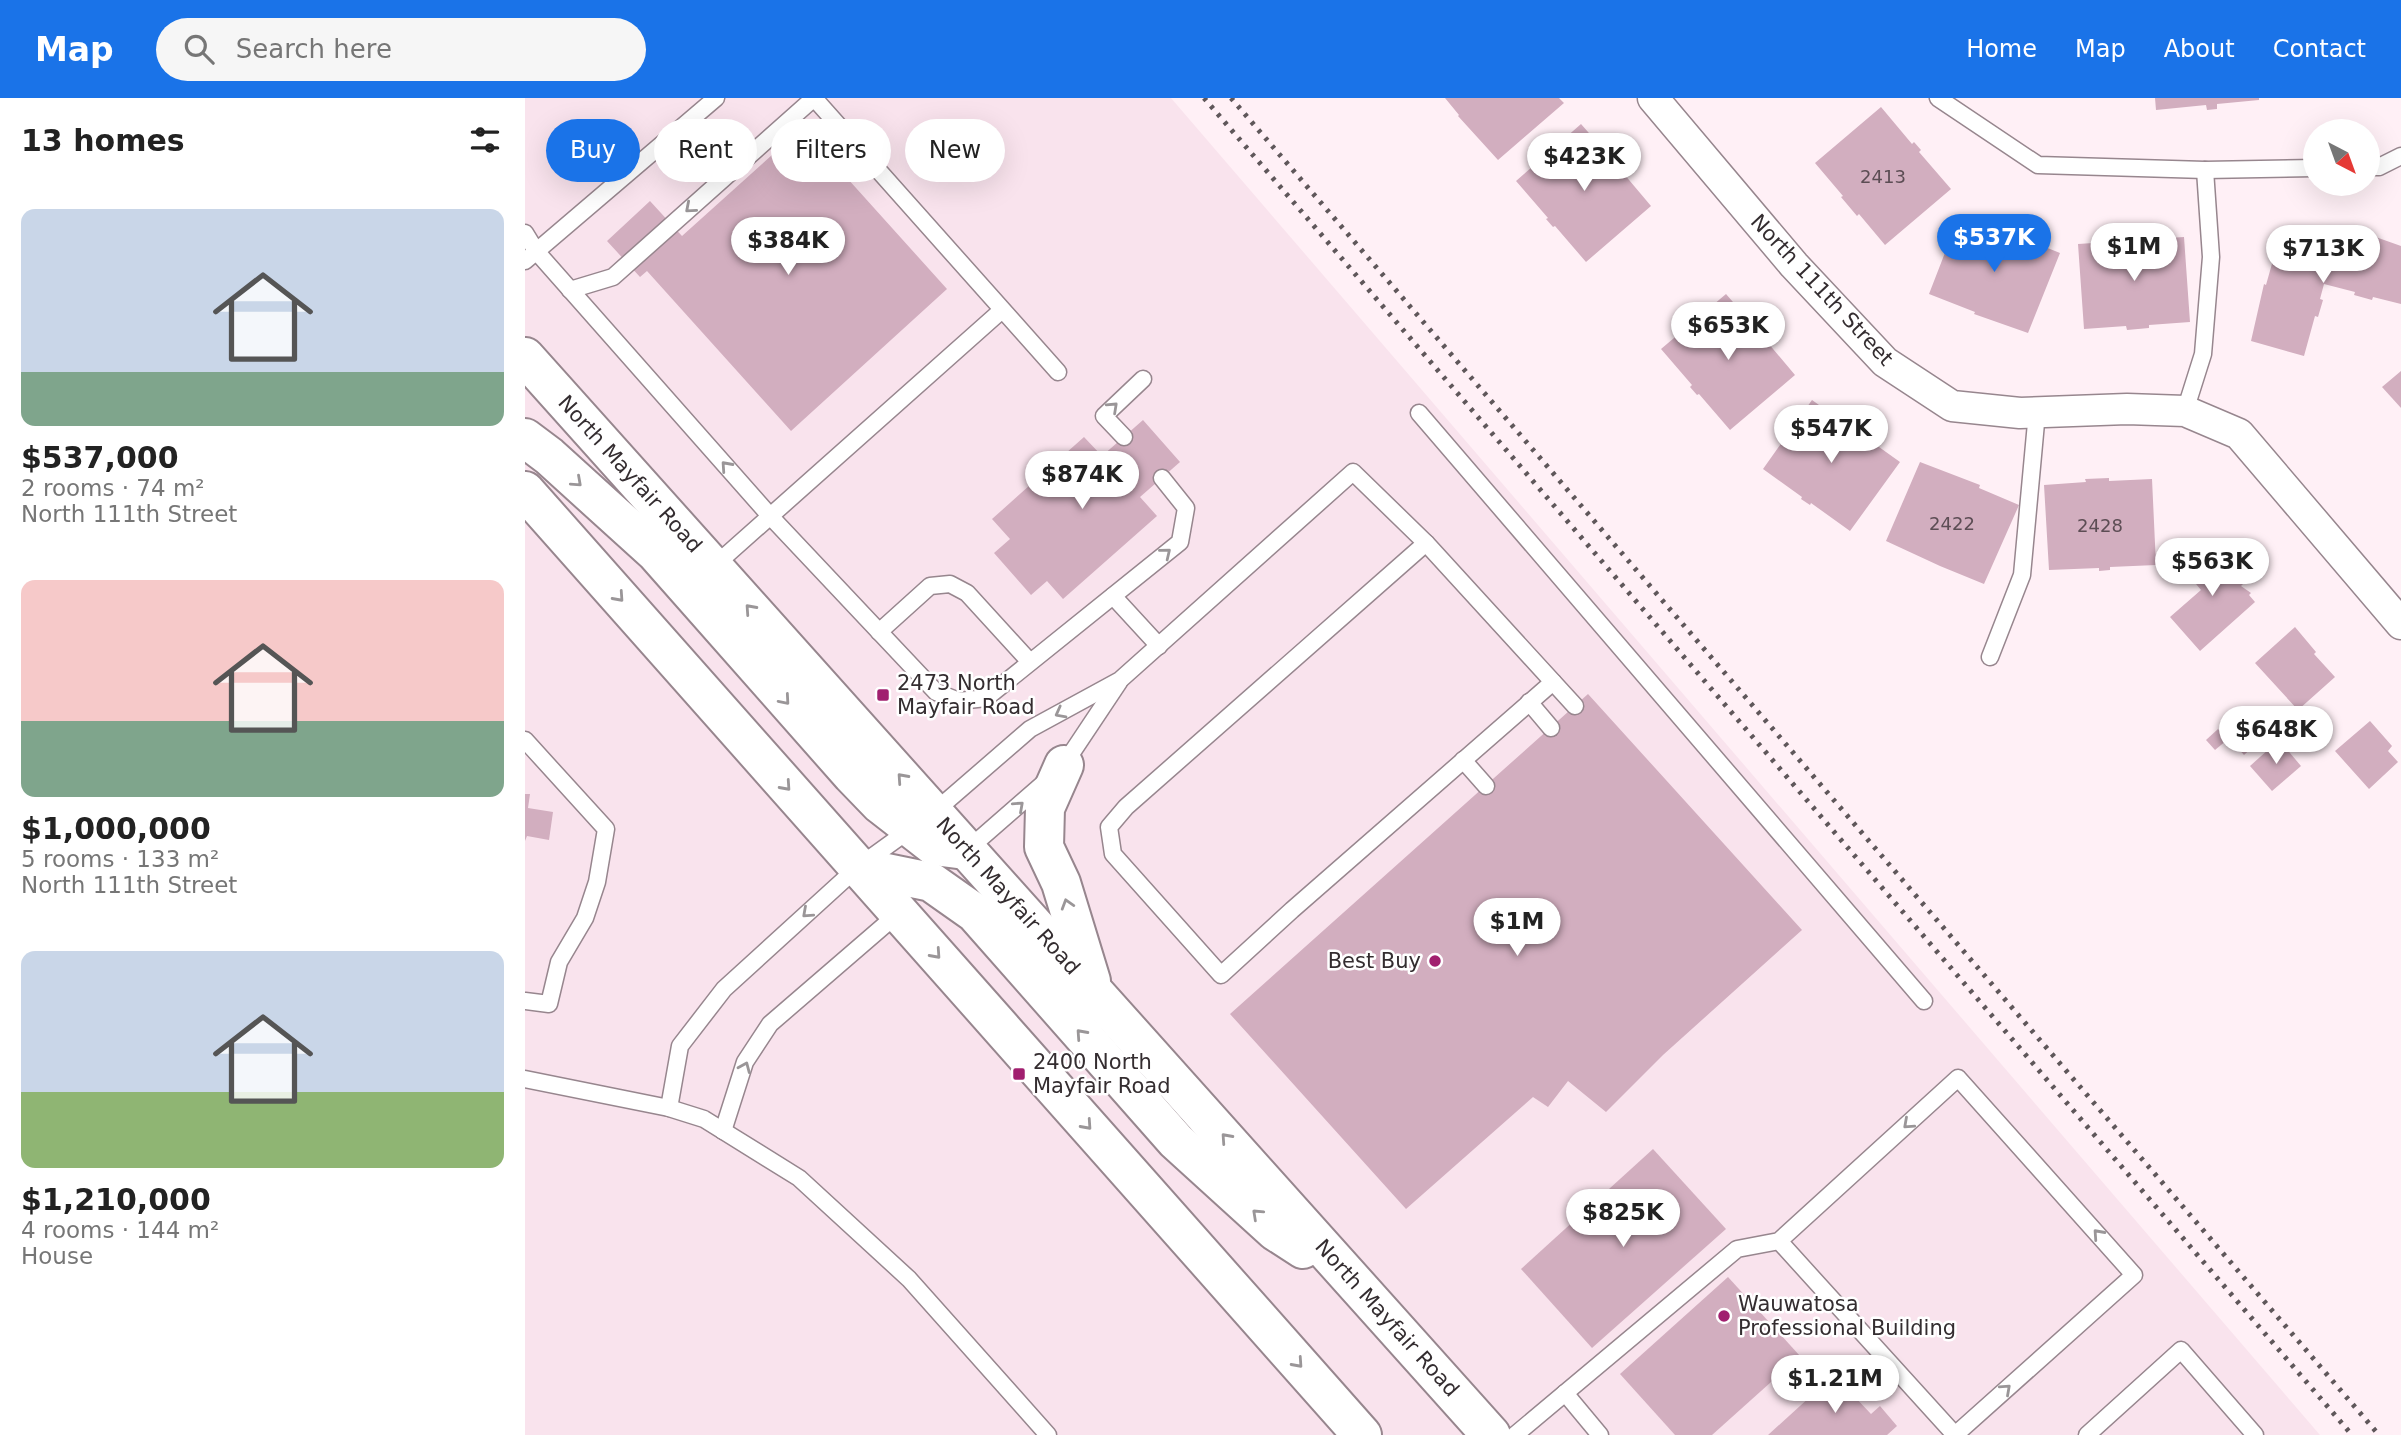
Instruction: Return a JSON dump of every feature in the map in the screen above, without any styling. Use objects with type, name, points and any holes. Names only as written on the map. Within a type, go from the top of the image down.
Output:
[{"type":"main road","name":"North Mayfair Road","points":[[525,357],[713,567],[921,821]]},
{"type":"main road","points":[[525,439],[549,456],[656,554],[880,804],[921,821],[975,913],[1176,1141],[1275,1231],[1353,1280]]},
{"type":"main road","points":[[525,491],[1362,1435]]},
{"type":"main road","points":[[1065,765],[1045,808],[1044,847],[1061,883],[1095,993]]},
{"type":"main road","points":[[858,867],[947,868]]},
{"type":"main road","name":"North Mayfair Road","points":[[947,868],[1095,993],[1491,1435]]},
{"type":"street","name":"North 111th Street","points":[[1653,98],[1794,265],[1885,362],[1952,406],[2038,412],[2127,409],[2185,411],[2239,434],[2401,624]]},
{"type":"lane","points":[[530,256],[716,98]]},
{"type":"lane","points":[[570,290],[613,277],[814,98],[1058,372]]},
{"type":"lane","points":[[1938,98],[2038,165],[2205,170],[2303,168]]},
{"type":"lane","points":[[2380,166],[2401,156]]},
{"type":"lane","points":[[2185,411],[2203,354],[2211,257],[2205,170]]},
{"type":"lane","points":[[525,233],[530,256],[570,290],[771,517],[936,692],[958,701],[986,698],[1180,542],[1186,508],[1162,478]]},
{"type":"lane","points":[[713,567],[1002,310]]},
{"type":"lane","points":[[1124,437],[1104,416],[1143,379]]},
{"type":"lane","points":[[1990,657],[2022,575],[2038,412]]},
{"type":"lane","points":[[1419,413],[1924,1001]]},
{"type":"lane","points":[[669,1108],[680,1046],[724,989],[858,867],[921,821],[1030,729],[1120,680],[1353,472],[1426,543],[1575,706]]},
{"type":"lane","points":[[1426,543],[1126,807],[1108,828],[1113,854],[1221,975],[1553,682]]},
{"type":"lane","points":[[879,632],[930,586],[950,584],[967,593],[1030,662]]},
{"type":"lane","points":[[1113,596],[1159,646]]},
{"type":"lane","points":[[723,1131],[745,1062],[770,1024],[1065,765],[1120,680]]},
{"type":"lane","points":[[1529,702],[1551,728]]},
{"type":"lane","points":[[525,740],[606,829],[597,882],[585,918],[559,962],[549,1004],[525,1001]]},
{"type":"lane","points":[[1463,760],[1486,786]]},
{"type":"lane","points":[[1515,1435],[1737,1249],[1779,1241],[1958,1078],[2134,1275],[1955,1435],[1779,1241]]},
{"type":"lane","points":[[525,1079],[669,1108],[704,1119],[799,1178],[909,1279],[1048,1435]]},
{"type":"lane","points":[[2087,1435],[2181,1350],[2255,1435]]},
{"type":"lane","points":[[1565,1393],[1600,1435]]},
{"type":"shaded area","points":[[525,98],[1171,98],[2320,1435],[525,1435]]},
{"type":"building","points":[[1445,98],[1559,98],[1564,103],[1498,160]]},
{"type":"building","points":[[2155,98],[2259,100],[2217,104],[2217,109],[2207,110],[2206,105],[2156,110]]},
{"type":"building","points":[[1881,107],[1912,144],[1914,142],[1921,150],[1919,152],[1951,189],[1885,245],[1859,214],[1857,216],[1815,163]]},
{"type":"building","points":[[1581,124],[1610,157],[1612,155],[1651,206],[1586,262],[1546,219],[1548,218],[1516,181]]},
{"type":"building","points":[[771,156],[771,182],[851,182],[947,289],[791,431],[647,271],[640,277],[607,241],[650,201],[682,236],[742,182],[757,182],[757,168]]},
{"type":"building","points":[[1960,214],[2004,231],[2005,229],[2060,253],[2028,333],[1974,314],[1975,312],[1929,294]]},
{"type":"building","points":[[2330,228],[2368,238],[2370,235],[2401,246],[2401,304],[2373,297],[2372,300],[2354,295],[2355,292],[2324,284],[2320,299],[2323,300],[2318,317],[2315,316],[2304,356],[2251,341],[2264,284],[2266,285],[2277,246],[2322,258]]},
{"type":"building","points":[[2135,236],[2136,240],[2184,237],[2190,322],[2149,325],[2149,328],[2127,330],[2126,326],[2084,329],[2078,244],[2124,241],[2124,237]]},
{"type":"building","points":[[1726,294],[1753,325],[1755,323],[1795,375],[1730,430],[1690,387],[1692,385],[1661,349]]},
{"type":"building","points":[[2401,371],[2401,408],[2382,387]]},
{"type":"building","points":[[1812,400],[1847,425],[1849,422],[1867,434],[1865,437],[1900,462],[1850,531],[1811,503],[1810,505],[1801,499],[1802,497],[1763,469]]},
{"type":"building","points":[[1143,420],[1180,462],[1140,497],[1157,516],[1063,599],[1047,581],[1031,595],[994,553],[1010,539],[992,519],[1084,437],[1102,456]]},
{"type":"building","points":[[1920,462],[1980,485],[1979,488],[2019,505],[1984,584],[1886,541]]},
{"type":"building","points":[[2109,478],[2109,481],[2152,479],[2156,565],[2110,567],[2110,570],[2099,571],[2099,568],[2049,570],[2044,485]]},
{"type":"building","points":[[2210,543],[2245,582],[2241,586],[2251,593],[2249,595],[2255,602],[2200,651],[2170,617],[2201,590],[2182,567]]},
{"type":"building","points":[[2295,627],[2335,677],[2298,710],[2255,663]]},
{"type":"building","points":[[1588,694],[1802,930],[1663,1055],[1606,1112],[1568,1081],[1548,1107],[1533,1097],[1406,1209],[1230,1014]]},
{"type":"building","points":[[2244,706],[2268,733],[2244,755],[2220,728]]},
{"type":"building","points":[[2370,721],[2392,746],[2388,751],[2398,762],[2369,789],[2335,751]]},
{"type":"building","points":[[2218,729],[2227,740],[2215,750],[2206,740]]},
{"type":"building","points":[[2279,740],[2301,766],[2272,791],[2250,766]]},
{"type":"building","points":[[525,794],[530,794],[528,808],[553,812],[549,840],[527,836],[525,841]]},
{"type":"building","points":[[1653,1149],[1726,1229],[1592,1348],[1521,1269]]},
{"type":"building","name":"Wauwatosa Professional Building","points":[[1728,1277],[1800,1356],[1712,1435],[1675,1435],[1620,1374]]},
{"type":"building","points":[[1834,1375],[1871,1414],[1880,1406],[1897,1426],[1887,1435],[1768,1435]]},
{"type":"railway","points":[[1204,98],[2352,1435]]},
{"type":"railway","points":[[1231,98],[2379,1435]]},
{"type":"place","name":"2473 North Mayfair Road","points":[[883,695]]},
{"type":"place","name":"Best Buy","points":[[1435,961]]},
{"type":"place","name":"2400 North Mayfair Road","points":[[1019,1074]]},
{"type":"place","name":"Wauwatosa Professional Building","points":[[1724,1316]]}]
